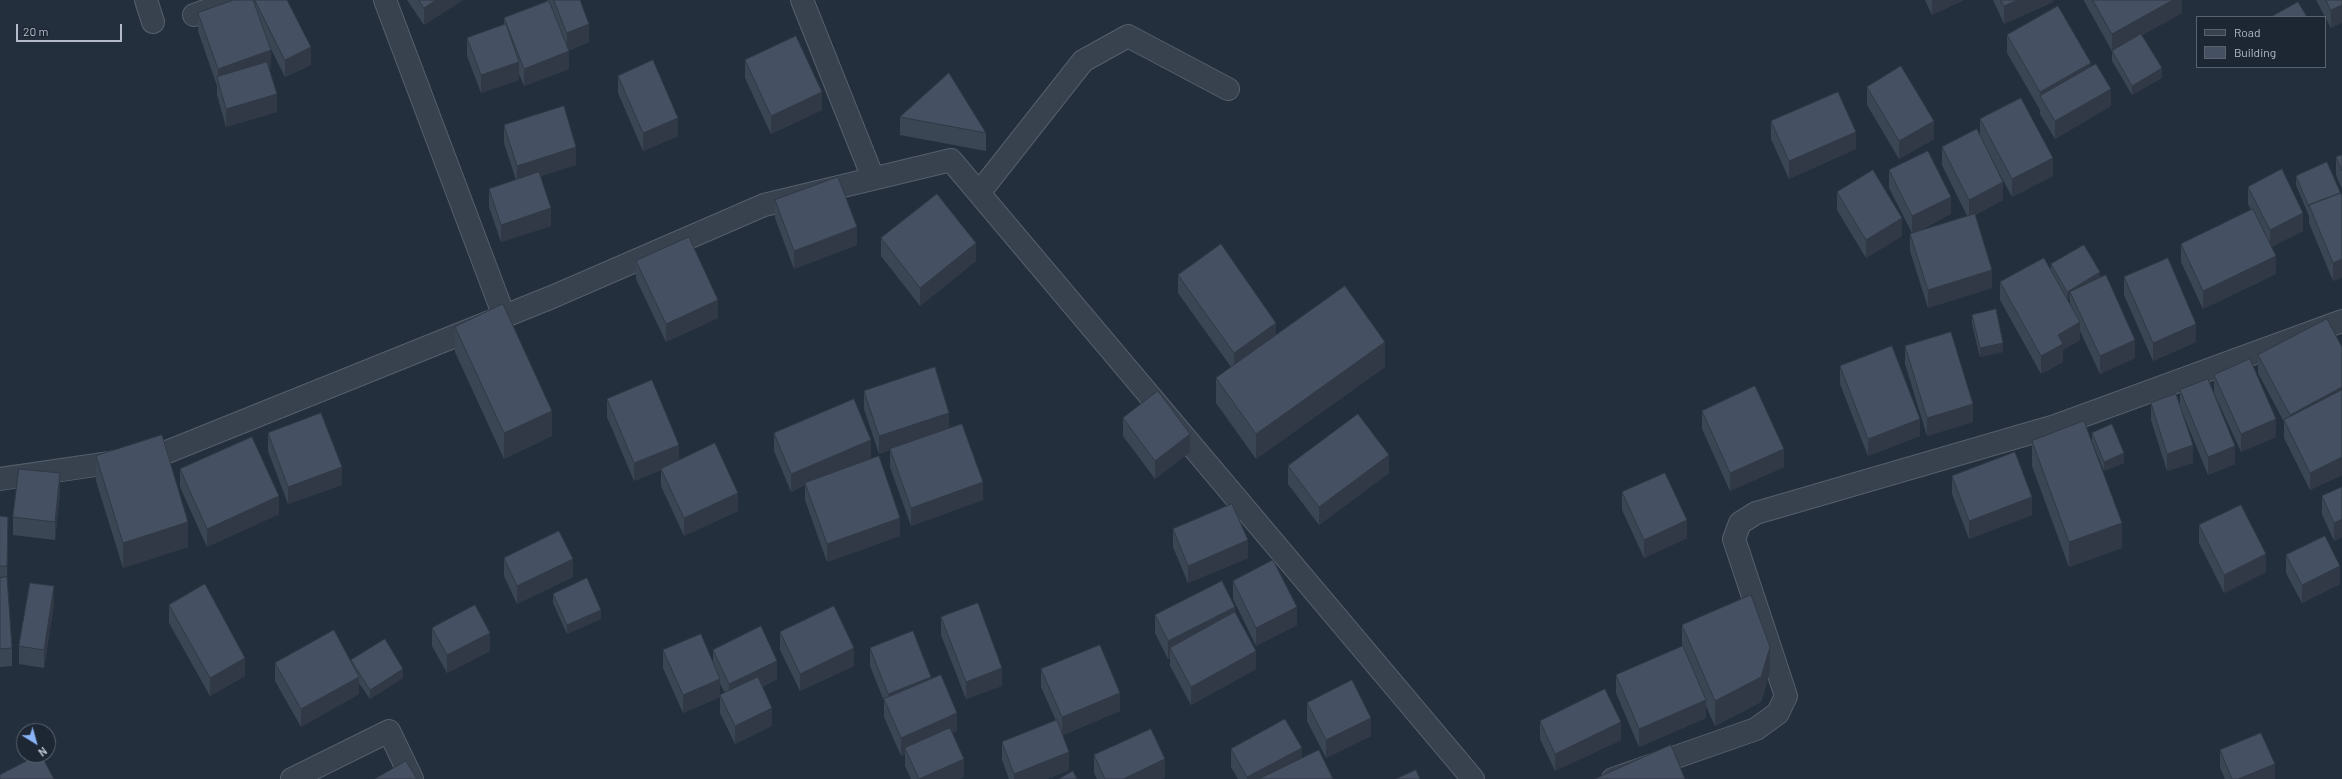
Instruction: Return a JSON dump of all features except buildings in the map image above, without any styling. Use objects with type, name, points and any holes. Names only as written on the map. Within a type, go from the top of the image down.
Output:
[{"type":"street","points":[[146,0],[153,22]]},
{"type":"street","points":[[194,15],[236,0]]},
{"type":"street","points":[[385,0],[504,316]]},
{"type":"street","points":[[802,0],[873,178]]},
{"type":"street","points":[[979,193],[1083,61],[1128,36],[1228,89]]},
{"type":"street","points":[[0,479],[157,456],[504,316],[764,204],[951,160],[1473,779]]},
{"type":"street","points":[[1613,779],[1756,729],[1778,713],[1786,696],[1734,539],[1740,523],[1756,513],[2055,426],[2342,321]]},
{"type":"street","points":[[292,779],[389,731],[412,779]]}]
